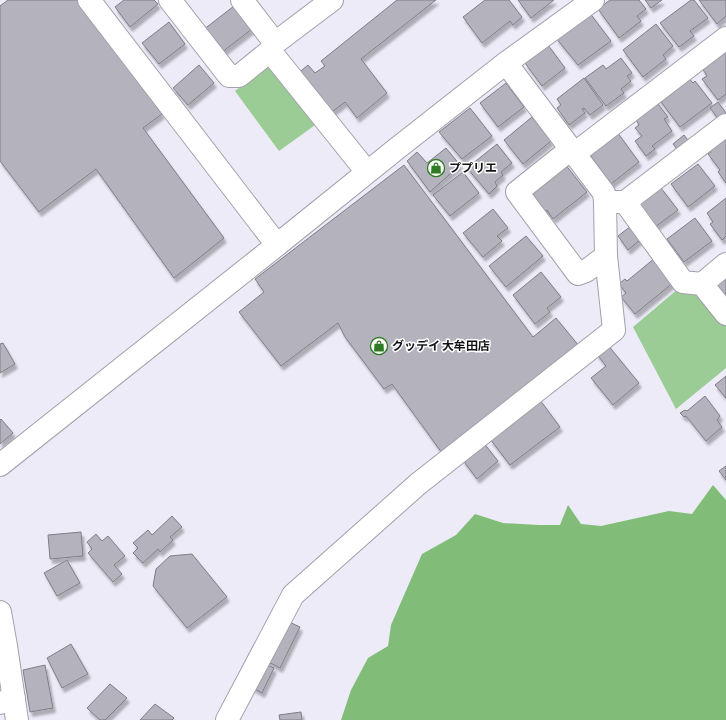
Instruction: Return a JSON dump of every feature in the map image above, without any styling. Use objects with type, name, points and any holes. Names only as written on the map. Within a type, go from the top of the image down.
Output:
[{"type":"street","points":[[90,0],[277,245]]},
{"type":"street","points":[[170,0],[230,76],[239,76],[332,0]]},
{"type":"street","points":[[242,0],[273,47],[367,172]]},
{"type":"street","points":[[0,465],[367,172],[506,63],[587,2]]},
{"type":"street","points":[[606,256],[586,271],[578,274],[517,192],[726,38]]},
{"type":"street","points":[[506,63],[604,193],[615,202],[683,282],[702,284],[726,314]]},
{"type":"street","points":[[226,720],[293,595],[418,484],[614,330],[606,256],[615,202],[726,125]]},
{"type":"street","points":[[702,284],[726,264]]},
{"type":"street","points":[[0,612],[6,646],[10,707]]},
{"type":"shaded area","points":[[266,67],[275,68],[318,123],[279,151],[235,91]]},
{"type":"shaded area","points":[[679,288],[699,290],[726,322],[726,368],[676,409],[633,327]]},
{"type":"shaded area","points":[[713,485],[726,500],[726,720],[341,720],[351,690],[368,658],[388,646],[391,625],[422,554],[456,535],[475,514],[503,523],[560,525],[568,505],[581,524],[601,526],[669,511],[692,514]]},
{"type":"building","points":[[8,0],[81,0],[162,114],[143,128],[224,238],[174,278],[96,169],[39,212],[0,161],[0,6]]},
{"type":"building","points":[[124,0],[154,0],[158,4],[130,27],[115,7]]},
{"type":"building","points":[[397,0],[436,0],[361,59],[387,93],[357,118],[345,102],[328,115],[296,75],[308,65],[315,73],[325,66],[321,61]]},
{"type":"building","points":[[485,0],[509,0],[522,17],[513,25],[510,21],[482,43],[463,17]]},
{"type":"building","points":[[518,0],[554,0],[531,18]]},
{"type":"building","points":[[610,0],[639,0],[646,9],[637,16],[641,21],[619,38],[598,9]]},
{"type":"building","points":[[645,0],[662,0],[651,8]]},
{"type":"building","points":[[691,0],[694,0],[708,18],[690,31],[694,36],[679,47],[660,23]]},
{"type":"building","points":[[699,0],[726,0],[726,16],[717,24]]},
{"type":"building","points":[[234,6],[252,29],[221,53],[203,30]]},
{"type":"building","points":[[589,12],[611,41],[578,65],[556,38]]},
{"type":"building","points":[[169,22],[185,44],[159,64],[142,43]]},
{"type":"building","points":[[656,24],[673,46],[663,55],[666,59],[643,77],[623,50]]},
{"type":"building","points":[[548,45],[565,68],[542,86],[525,63]]},
{"type":"building","points":[[726,51],[726,94],[718,100],[702,79],[707,76],[702,68]]},
{"type":"building","points":[[621,58],[632,73],[627,76],[631,81],[621,89],[624,93],[606,106],[585,78],[603,65],[606,69]]},
{"type":"building","points":[[199,65],[214,83],[188,105],[173,88]]},
{"type":"building","points":[[687,76],[693,83],[695,81],[712,103],[680,127],[658,98]]},
{"type":"building","points":[[584,78],[603,105],[590,115],[584,108],[582,109],[585,113],[569,125],[557,108],[561,105],[557,99]]},
{"type":"building","points":[[506,83],[524,107],[498,127],[480,103]]},
{"type":"building","points":[[655,100],[668,117],[664,119],[672,131],[652,146],[655,149],[646,156],[635,141],[642,136],[635,128],[639,125],[636,120],[641,117],[638,113]]},
{"type":"building","points":[[718,102],[726,113],[726,121],[722,124],[710,108]]},
{"type":"building","points":[[470,108],[492,136],[462,159],[439,132]]},
{"type":"building","points":[[532,117],[551,141],[523,164],[504,140]]},
{"type":"building","points":[[617,132],[639,162],[611,184],[590,155]]},
{"type":"building","points":[[684,135],[691,144],[680,153],[673,144]]},
{"type":"building","points":[[726,136],[726,183],[718,172],[720,170],[708,154],[711,152],[709,149]]},
{"type":"building","points":[[497,144],[512,163],[501,172],[503,175],[495,182],[497,186],[489,194],[467,168]]},
{"type":"building","points":[[446,148],[460,165],[430,192],[407,161],[417,152],[427,163]]},
{"type":"building","points":[[565,164],[587,192],[553,219],[547,210],[541,215],[526,194]]},
{"type":"building","points":[[698,164],[715,186],[688,207],[671,184]]},
{"type":"building","points":[[404,165],[533,337],[556,318],[579,346],[442,453],[392,384],[384,389],[345,337],[338,323],[281,366],[239,312],[264,292],[255,279]]},
{"type":"building","points":[[463,172],[479,193],[450,216],[433,195]]},
{"type":"building","points":[[661,188],[678,210],[655,227],[638,206]]},
{"type":"building","points":[[726,198],[726,236],[722,240],[710,224],[713,222],[707,213]]},
{"type":"building","points":[[493,209],[508,228],[497,236],[502,241],[483,257],[463,233]]},
{"type":"building","points":[[695,218],[712,241],[684,262],[667,239]]},
{"type":"building","points":[[631,226],[641,239],[628,250],[618,236]]},
{"type":"building","points":[[526,236],[543,256],[506,287],[489,266]]},
{"type":"building","points":[[655,258],[674,282],[635,314],[621,297],[626,293],[619,284],[625,279],[627,281]]},
{"type":"building","points":[[541,272],[561,297],[547,308],[550,312],[535,324],[513,295]]},
{"type":"building","points":[[726,276],[726,306],[711,288]]},
{"type":"building","points":[[3,343],[15,364],[0,373],[0,344]]},
{"type":"building","points":[[607,344],[639,383],[613,405],[591,378],[606,366],[596,353]]},
{"type":"building","points":[[726,376],[726,398],[715,385]]},
{"type":"building","points":[[705,396],[720,416],[717,420],[722,427],[706,441],[686,416],[684,417],[680,413],[685,410],[687,411]]},
{"type":"building","points":[[540,400],[560,427],[510,465],[490,439]]},
{"type":"building","points":[[1,419],[13,433],[0,444],[0,420]]},
{"type":"building","points":[[483,442],[498,461],[477,479],[462,459]]},
{"type":"building","points":[[726,466],[726,480],[719,471]]},
{"type":"building","points":[[172,516],[182,527],[170,537],[173,540],[160,552],[158,549],[143,563],[133,553],[138,548],[133,543],[148,530],[152,535]]},
{"type":"building","points":[[81,532],[83,556],[50,559],[48,535]]},
{"type":"building","points":[[96,534],[102,541],[108,536],[125,556],[114,565],[122,574],[113,582],[88,553],[92,549],[87,542]]},
{"type":"building","points":[[192,554],[227,597],[187,628],[153,586],[156,569],[170,556]]},
{"type":"building","points":[[67,560],[80,583],[57,596],[44,573]]},
{"type":"building","points":[[285,620],[300,627],[280,668],[265,660]]},
{"type":"building","points":[[71,644],[88,674],[62,688],[47,658]]},
{"type":"building","points":[[263,663],[274,668],[262,693],[250,686]]},
{"type":"building","points":[[45,665],[53,708],[30,712],[23,670]]},
{"type":"building","points":[[110,684],[127,698],[105,720],[100,720],[87,708]]},
{"type":"building","points":[[155,704],[174,718],[172,720],[140,720]]},
{"type":"building","points":[[301,712],[302,720],[280,720],[279,715]]},
{"type":"place","name":"ププリエ","points":[[436,168]]},
{"type":"place","name":"グッデイ 大牟田店","points":[[379,346]]}]
